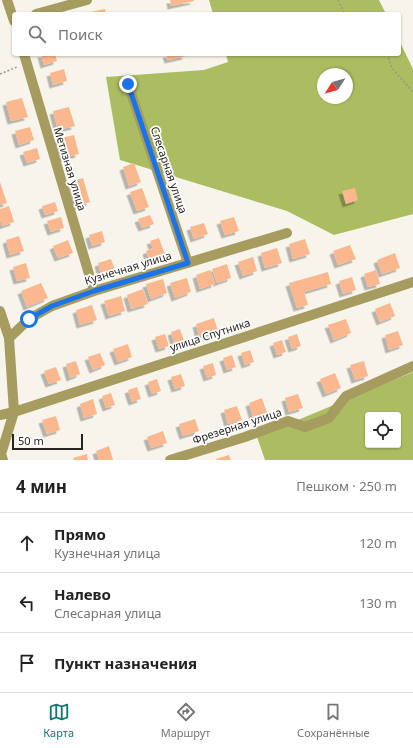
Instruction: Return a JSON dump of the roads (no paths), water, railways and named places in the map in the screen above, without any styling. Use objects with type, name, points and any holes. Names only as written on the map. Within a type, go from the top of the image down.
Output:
[{"type":"street","points":[[7,0],[12,14]]},
{"type":"street","points":[[43,12],[87,0]]},
{"type":"street","name":"Метизная улица","points":[[25,59],[94,291]]},
{"type":"street","name":"Слесарная улица","points":[[128,84],[188,263]]},
{"type":"street","name":"Кузнечная улица","points":[[9,338],[29,319],[52,306],[94,291],[287,233]]},
{"type":"street","name":"улица Спутника","points":[[0,415],[14,412],[413,282]]},
{"type":"street","points":[[0,311],[9,338],[14,412],[1,454],[3,460]]},
{"type":"street","name":"Фрезерная улица","points":[[170,460],[245,437],[288,421],[305,427],[329,418],[346,396],[413,366]]}]
